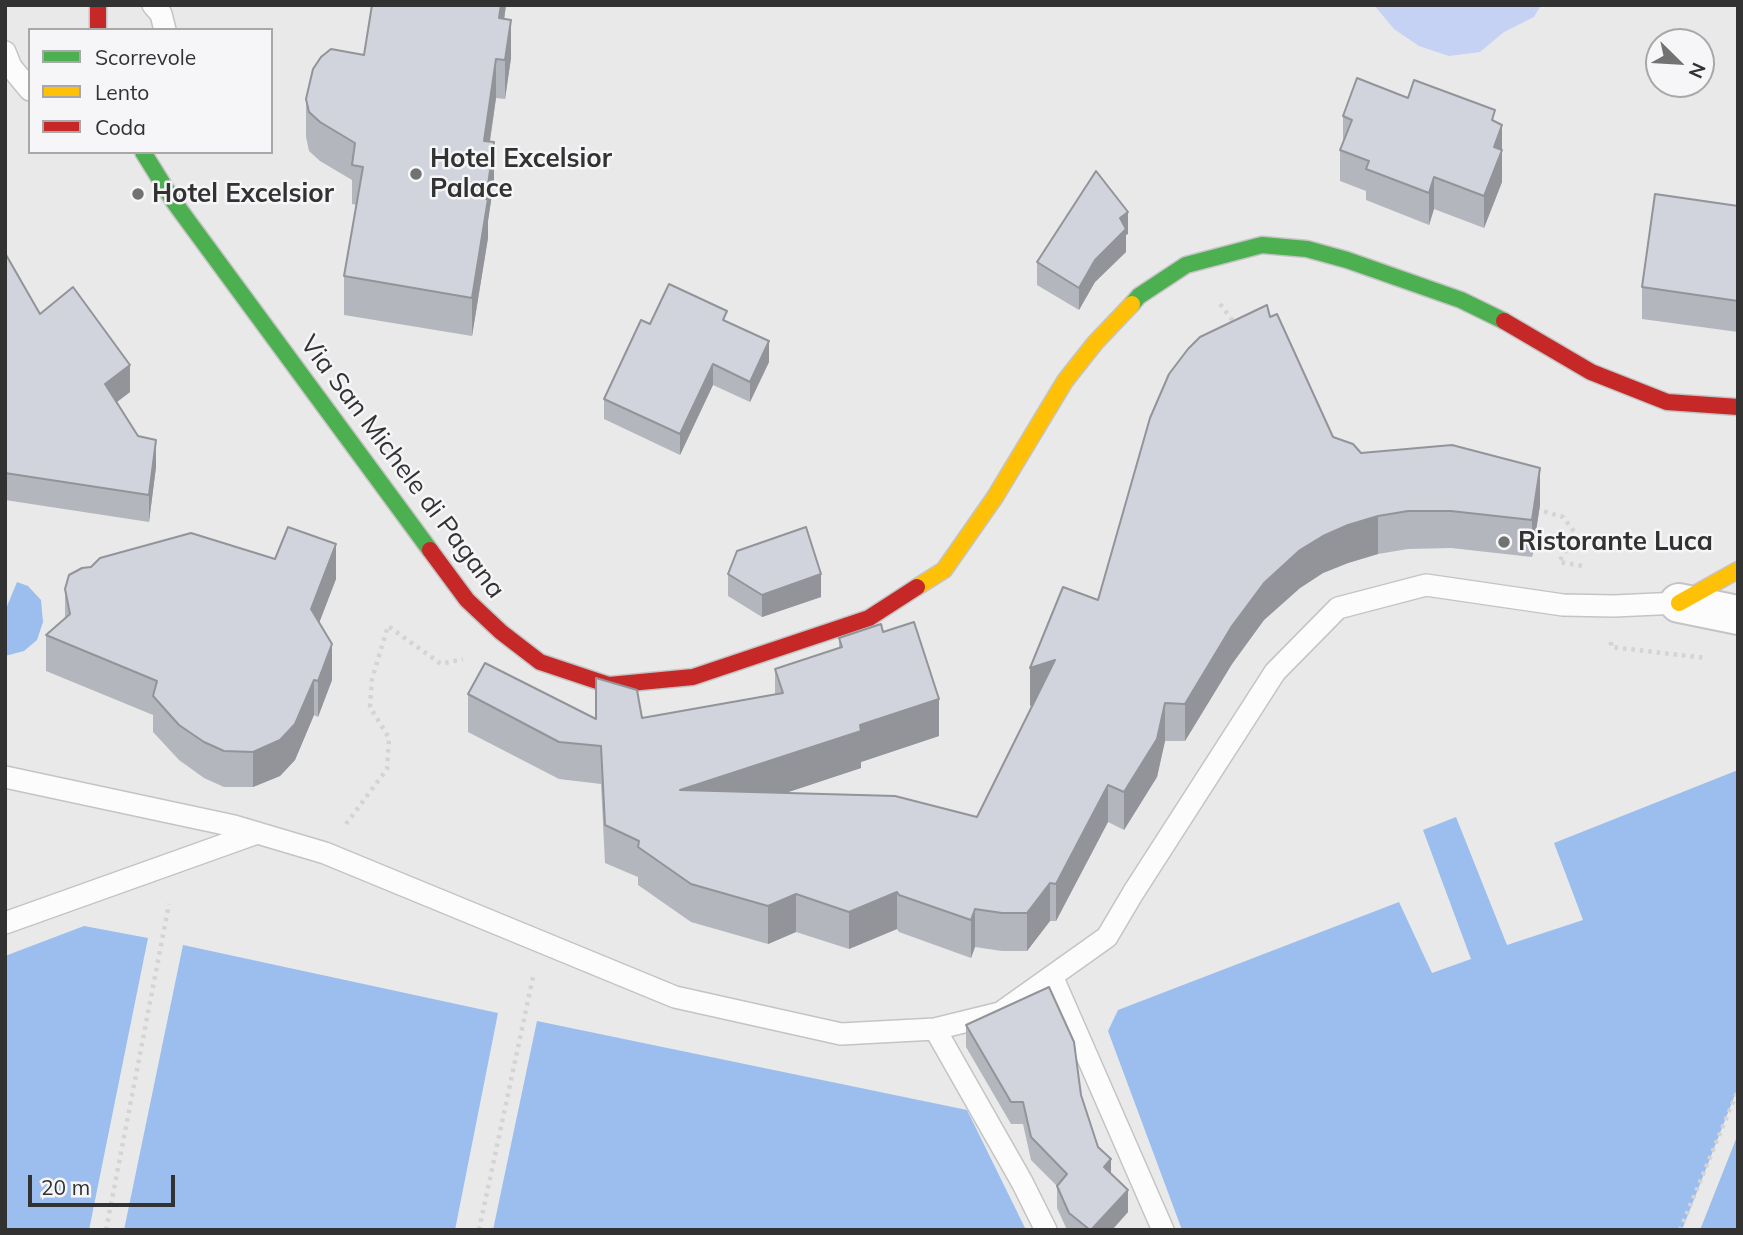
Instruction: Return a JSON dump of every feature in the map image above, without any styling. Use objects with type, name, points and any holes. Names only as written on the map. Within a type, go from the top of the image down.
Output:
[{"type":"main road","points":[[98,5],[98,28]]},
{"type":"main road","name":"Via San Michele di Pagana","points":[[144,154],[174,202],[467,600],[501,632],[540,662],[609,685],[693,677],[869,618],[944,570],[995,497],[1065,381],[1095,343],[1139,296],[1186,265],[1262,244],[1307,249],[1347,260],[1461,300],[1512,325],[1591,372],[1667,402],[1738,407]]},
{"type":"main road","points":[[1679,603],[1738,570]]},
{"type":"street","points":[[1679,603],[1738,615]]},
{"type":"lane","points":[[153,5],[161,14],[164,28]]},
{"type":"lane","points":[[5,52],[11,67],[28,88]]},
{"type":"lane","points":[[5,777],[221,823],[325,853],[675,996],[841,1034],[935,1029],[1000,1013],[1107,937],[1275,673],[1338,608],[1426,585],[1563,605],[1679,603]]},
{"type":"lane","points":[[5,923],[257,833]]},
{"type":"lane","points":[[1052,976],[1163,1230]]},
{"type":"lane","points":[[935,1029],[1023,1182],[1046,1230]]},
{"type":"path","points":[[1223,306],[1243,336]]},
{"type":"path","points":[[1527,507],[1563,517],[1576,534],[1559,562]]},
{"type":"path","points":[[325,853],[387,769],[389,738],[370,707],[372,678],[388,626],[441,664],[472,656]]},
{"type":"path","points":[[106,1230],[178,861]]},
{"type":"path","points":[[479,1230],[540,941]]},
{"type":"path","points":[[1680,1230],[1738,1090]]},
{"type":"shaded area","points":[[1374,5],[1541,5],[1534,17],[1504,32],[1480,52],[1449,56],[1419,46],[1394,29]]},
{"type":"shaded area","points":[[17,582],[28,586],[41,600],[43,622],[37,640],[24,651],[5,656],[5,611]]},
{"type":"shaded area","points":[[1738,770],[1738,1087],[1682,1230],[1182,1230],[1108,1031],[1118,1010],[1399,902],[1432,973],[1471,959],[1423,830],[1456,817],[1507,945],[1583,920],[1554,843]]},
{"type":"shaded area","points":[[84,926],[148,938],[89,1230],[5,1230],[5,956]]},
{"type":"shaded area","points":[[183,945],[498,1013],[455,1230],[124,1230]]},
{"type":"shaded area","points":[[537,1021],[967,1110],[1026,1230],[493,1230]]},
{"type":"shaded area","points":[[1738,1134],[1738,1230],[1700,1230]]},
{"type":"building","name":"Hotel Excelsior Palace","points":[[372,5],[501,5],[499,18],[511,20],[505,60],[496,59],[484,141],[494,142],[472,298],[344,276],[363,167],[352,165],[355,143],[320,122],[309,112],[306,99],[313,69],[331,49],[364,55]]},
{"type":"building","points":[[1357,78],[1408,98],[1414,80],[1495,110],[1492,120],[1502,125],[1494,147],[1502,150],[1484,196],[1434,177],[1429,193],[1366,169],[1369,161],[1340,150],[1352,120],[1343,116]]},
{"type":"building","points":[[1096,171],[1128,212],[1120,218],[1126,229],[1095,260],[1079,288],[1037,262]]},
{"type":"building","points":[[1655,194],[1738,206],[1738,301],[1642,287]]},
{"type":"building","points":[[5,253],[40,314],[73,287],[130,365],[105,384],[138,436],[156,440],[149,495],[5,473]]},
{"type":"building","points":[[669,284],[727,311],[723,320],[769,341],[750,382],[713,364],[680,434],[604,399],[641,320],[650,324]]},
{"type":"building","points":[[1267,305],[1270,317],[1277,314],[1333,437],[1353,444],[1361,453],[1452,445],[1540,468],[1532,520],[1451,511],[1408,511],[1348,525],[1300,550],[1264,583],[1232,626],[1185,704],[1165,703],[1157,739],[1124,792],[1108,785],[1056,884],[1050,883],[1027,913],[975,909],[971,920],[897,892],[849,912],[796,894],[768,906],[691,884],[638,847],[639,841],[605,825],[601,746],[559,742],[468,694],[485,663],[596,719],[596,678],[637,690],[642,718],[783,693],[775,669],[842,647],[839,638],[881,624],[883,632],[914,622],[939,699],[860,725],[861,731],[680,790],[895,796],[977,817],[1055,660],[1030,668],[1063,587],[1098,600],[1150,418],[1169,374],[1200,337]]},
{"type":"building","points":[[288,527],[336,544],[311,609],[332,644],[318,681],[314,680],[295,724],[280,740],[253,752],[224,751],[204,742],[179,725],[153,696],[157,681],[46,635],[70,614],[65,589],[69,575],[82,568],[91,567],[100,558],[191,533],[275,559]]},
{"type":"building","points":[[806,527],[821,574],[762,595],[728,574],[737,551]]},
{"type":"building","points":[[1049,987],[1074,1042],[1081,1095],[1098,1147],[1111,1159],[1104,1167],[1128,1190],[1091,1230],[1069,1213],[1057,1186],[1067,1174],[1031,1137],[1023,1102],[1011,1102],[966,1025]]},
{"type":"traffic: fast","points":[[144,154],[174,202],[430,550]]},
{"type":"traffic: fast","points":[[1132,304],[1139,296],[1186,265],[1262,245],[1307,249],[1347,260],[1461,300],[1504,321]]},
{"type":"traffic: slow","points":[[917,587],[944,570],[995,497],[1065,381],[1095,343],[1132,304]]},
{"type":"traffic: slow","points":[[1679,603],[1738,570]]},
{"type":"traffic: jam","points":[[98,5],[98,28]]},
{"type":"traffic: jam","points":[[1504,321],[1591,372],[1667,402],[1738,407]]},
{"type":"traffic: jam","points":[[430,550],[467,600],[501,632],[540,662],[609,685],[693,677],[869,618],[917,587]]},
{"type":"place","name":"Hotel Excelsior Palace","points":[[416,174]]},
{"type":"place","name":"Hotel Excelsior","points":[[138,194]]},
{"type":"place","name":"Ristorante Luca","points":[[1504,542]]}]
